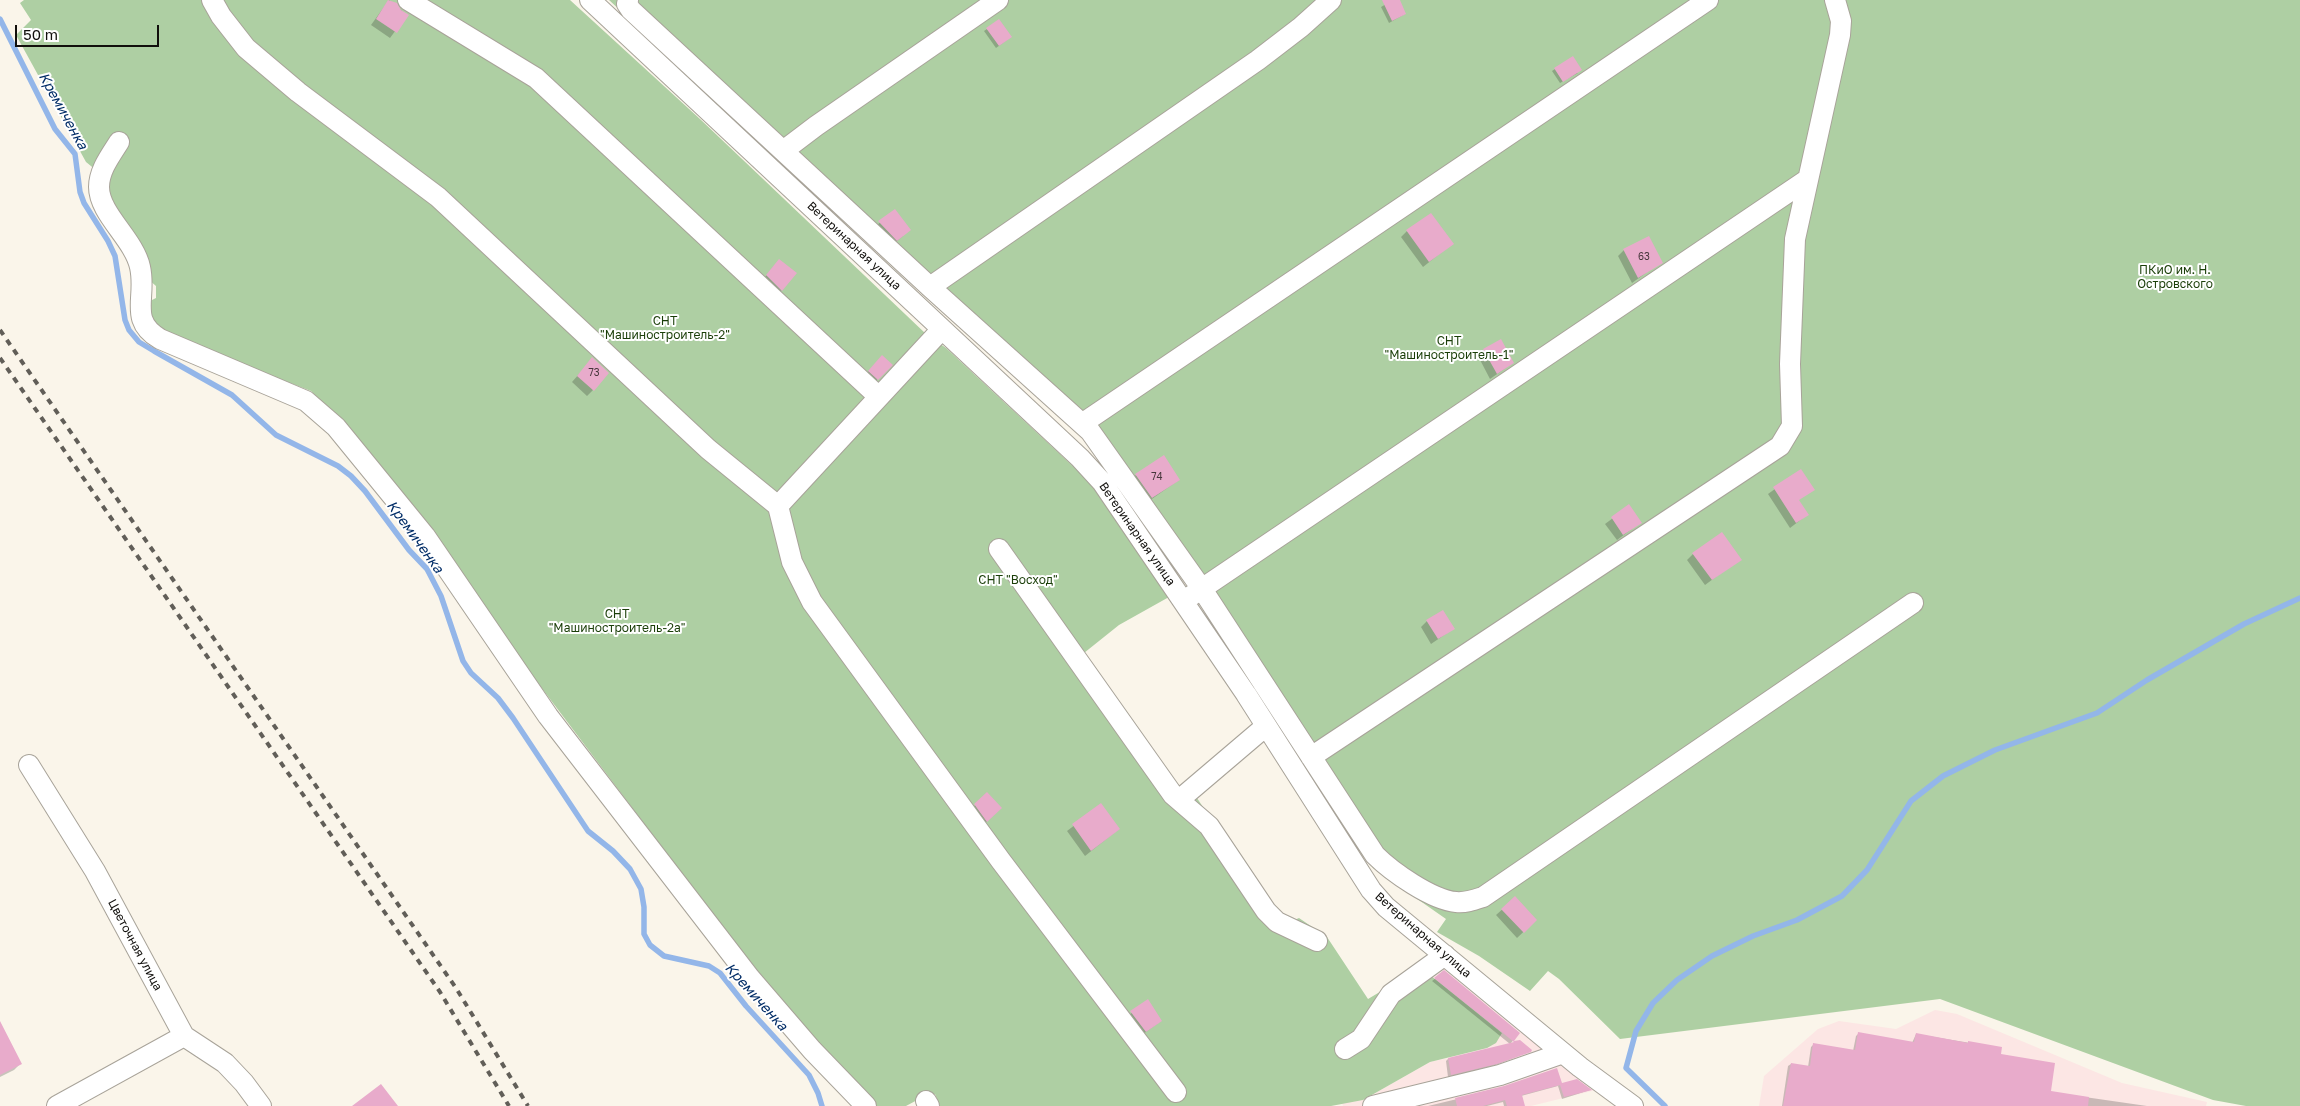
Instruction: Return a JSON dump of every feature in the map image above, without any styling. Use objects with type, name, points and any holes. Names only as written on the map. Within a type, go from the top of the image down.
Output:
[{"type":"street","points":[[212,0],[221,16],[246,48],[298,92],[438,197],[708,448],[778,506],[792,562],[812,602],[1001,861],[1176,1092]]},
{"type":"street","points":[[408,0],[536,78],[879,397]]},
{"type":"street","name":"Ветеринарная улица","points":[[590,0],[1080,458],[1102,482],[1184,601],[1371,890],[1386,907],[1563,1053],[1633,1106]]},
{"type":"street","points":[[628,0],[627,4],[631,10],[930,287],[1083,423],[1202,589],[1366,843],[1384,865],[1444,900],[1470,902],[1483,897],[1913,603]]},
{"type":"street","points":[[783,151],[998,0]]},
{"type":"street","points":[[930,287],[1258,60],[1301,27],[1331,0]]},
{"type":"street","points":[[1083,423],[1708,0]]},
{"type":"street","points":[[1311,757],[1780,446],[1792,426],[1790,355],[1795,239],[1840,35],[1841,21],[1835,0]]},
{"type":"street","points":[[119,142],[108,159],[99,186],[100,197],[128,239],[140,267],[142,324],[149,333],[160,339],[306,401],[336,427],[425,536],[548,716],[750,978],[806,1043],[866,1106]]},
{"type":"street","points":[[1184,601],[1808,178]]},
{"type":"street","points":[[778,506],[942,329]]},
{"type":"street","points":[[999,549],[1173,795],[1209,826],[1266,911],[1276,922],[1317,941]]},
{"type":"street","points":[[1179,800],[1266,726]]},
{"type":"street","name":"Цветочная улица","points":[[29,765],[95,871],[184,1036],[225,1063],[261,1106]]},
{"type":"street","points":[[1345,1049],[1361,1039],[1391,994],[1445,955]]},
{"type":"street","points":[[57,1106],[184,1036]]},
{"type":"street","points":[[1373,1106],[1500,1075],[1563,1053]]},
{"type":"shaded area","points":[[1445,959],[1600,1089],[1531,1106],[1343,1106],[1342,1103],[1363,1100],[1430,1062],[1448,1058],[1502,1033],[1430,975]]},
{"type":"shaded area","points":[[1935,1010],[1957,1014],[2122,1083],[2207,1102],[2206,1106],[1759,1106],[1764,1076],[1818,1029],[1839,1021],[1896,1029]]},
{"type":"green space","points":[[24,0],[570,0],[700,119],[926,334],[946,348],[1091,483],[1169,597],[1119,625],[1084,653],[1178,789],[1195,795],[1266,902],[1290,922],[1299,918],[1327,937],[1368,999],[1415,971],[1430,975],[1502,1033],[1496,1043],[1487,1048],[1430,1062],[1363,1100],[1331,1106],[940,1106],[935,1094],[921,1098],[906,1106],[876,1106],[793,1016],[698,895],[519,658],[353,433],[311,391],[158,332],[149,319],[148,302],[156,298],[156,286],[148,279],[109,202],[107,179],[86,162],[16,35],[31,20],[20,3]]},
{"type":"green space","points":[[609,0],[2300,0],[2300,1106],[2246,1106],[2213,1100],[1940,999],[1620,1039],[1559,979],[1548,971],[1530,991],[1479,956],[1437,932],[1446,919],[1373,868],[1193,589],[1085,435],[919,289]]},
{"type":"building","points":[[388,0],[397,3],[401,10],[409,15],[397,33],[376,19]]},
{"type":"building","points":[[1382,0],[1400,0],[1406,14],[1392,21]]},
{"type":"building","points":[[999,19],[1012,37],[999,46],[986,28]]},
{"type":"building","points":[[1573,56],[1582,70],[1563,82],[1554,68]]},
{"type":"building","points":[[895,209],[911,230],[897,241],[878,221]]},
{"type":"building","points":[[1431,213],[1454,244],[1429,262],[1406,230]]},
{"type":"building","points":[[1649,236],[1663,263],[1638,278],[1623,249]]},
{"type":"building","points":[[779,259],[797,273],[782,291],[766,275]]},
{"type":"building","points":[[1501,339],[1514,363],[1497,374],[1483,349]]},
{"type":"building","points":[[882,355],[893,365],[878,380],[868,371]]},
{"type":"building","points":[[592,357],[609,373],[594,391],[577,376]]},
{"type":"building","points":[[1164,455],[1180,480],[1152,498],[1135,474]]},
{"type":"building","points":[[1801,469],[1815,490],[1799,500],[1809,515],[1796,523],[1773,487]]},
{"type":"building","points":[[1629,504],[1642,523],[1623,535],[1611,517]]},
{"type":"building","points":[[1722,532],[1742,560],[1712,580],[1692,553]]},
{"type":"building","points":[[1443,610],[1455,629],[1438,639],[1426,620]]},
{"type":"building","points":[[987,792],[1002,808],[987,822],[974,804]]},
{"type":"building","points":[[1101,803],[1120,829],[1091,851],[1072,824]]},
{"type":"building","points":[[1515,896],[1537,920],[1524,933],[1501,909]]},
{"type":"building","points":[[1444,970],[1520,1033],[1514,1041],[1520,1040],[1532,1050],[1531,1052],[1497,1064],[1451,1075],[1448,1058],[1514,1042],[1434,978]]},
{"type":"building","points":[[1148,999],[1162,1021],[1146,1032],[1130,1011]]},
{"type":"building","points":[[0,1021],[22,1064],[0,1075]]},
{"type":"building","points":[[1858,1032],[1914,1042],[1916,1033],[1968,1043],[1968,1041],[2002,1047],[2001,1054],[2055,1063],[2051,1091],[2089,1097],[2088,1106],[1783,1106],[1791,1063],[1810,1066],[1813,1043],[1855,1050]]},
{"type":"building","points":[[1557,1068],[1562,1083],[1577,1079],[1592,1090],[1564,1097],[1560,1085],[1522,1095],[1525,1106],[1507,1106],[1505,1100],[1483,1106],[1457,1106],[1455,1098],[1504,1086]]},
{"type":"building","points":[[381,1084],[398,1106],[352,1106]]},
{"type":"waterway","name":"Кремиченка","points":[[0,19],[55,129],[75,154],[80,192],[84,203],[108,241],[115,256],[125,320],[129,330],[139,342],[232,395],[276,435],[338,466],[365,491],[409,550],[427,569],[441,596],[463,661],[471,673],[498,698],[513,718],[588,831],[613,851],[630,869],[641,889],[644,907],[644,934],[650,945],[664,956],[709,966],[720,973],[746,1006],[809,1075],[822,1106]]},
{"type":"waterway","points":[[1665,1106],[1626,1068],[1636,1031],[1653,1003],[1677,980],[1712,956],[1753,936],[1797,920],[1842,896],[1867,870],[1911,801],[1943,776],[1995,750],[2097,713],[2147,680],[2244,624],[2300,598]]},
{"type":"railway","points":[[0,330],[456,988],[528,1106]]},
{"type":"railway","points":[[0,358],[440,992],[509,1106]]},
{"type":"park label","name":"ПКиО им. Н. Островского","points":[[2175,277]]},
{"type":"park label","name":"СНТ \"Машиностроитель-2\"","points":[[665,328]]},
{"type":"park label","name":"СНТ \"Машиностроитель-1\"","points":[[1449,348]]},
{"type":"park label","name":"СНТ \"Восход\"","points":[[1018,580]]},
{"type":"park label","name":"СНТ \"Машиностроитель-2а\"","points":[[617,621]]}]
